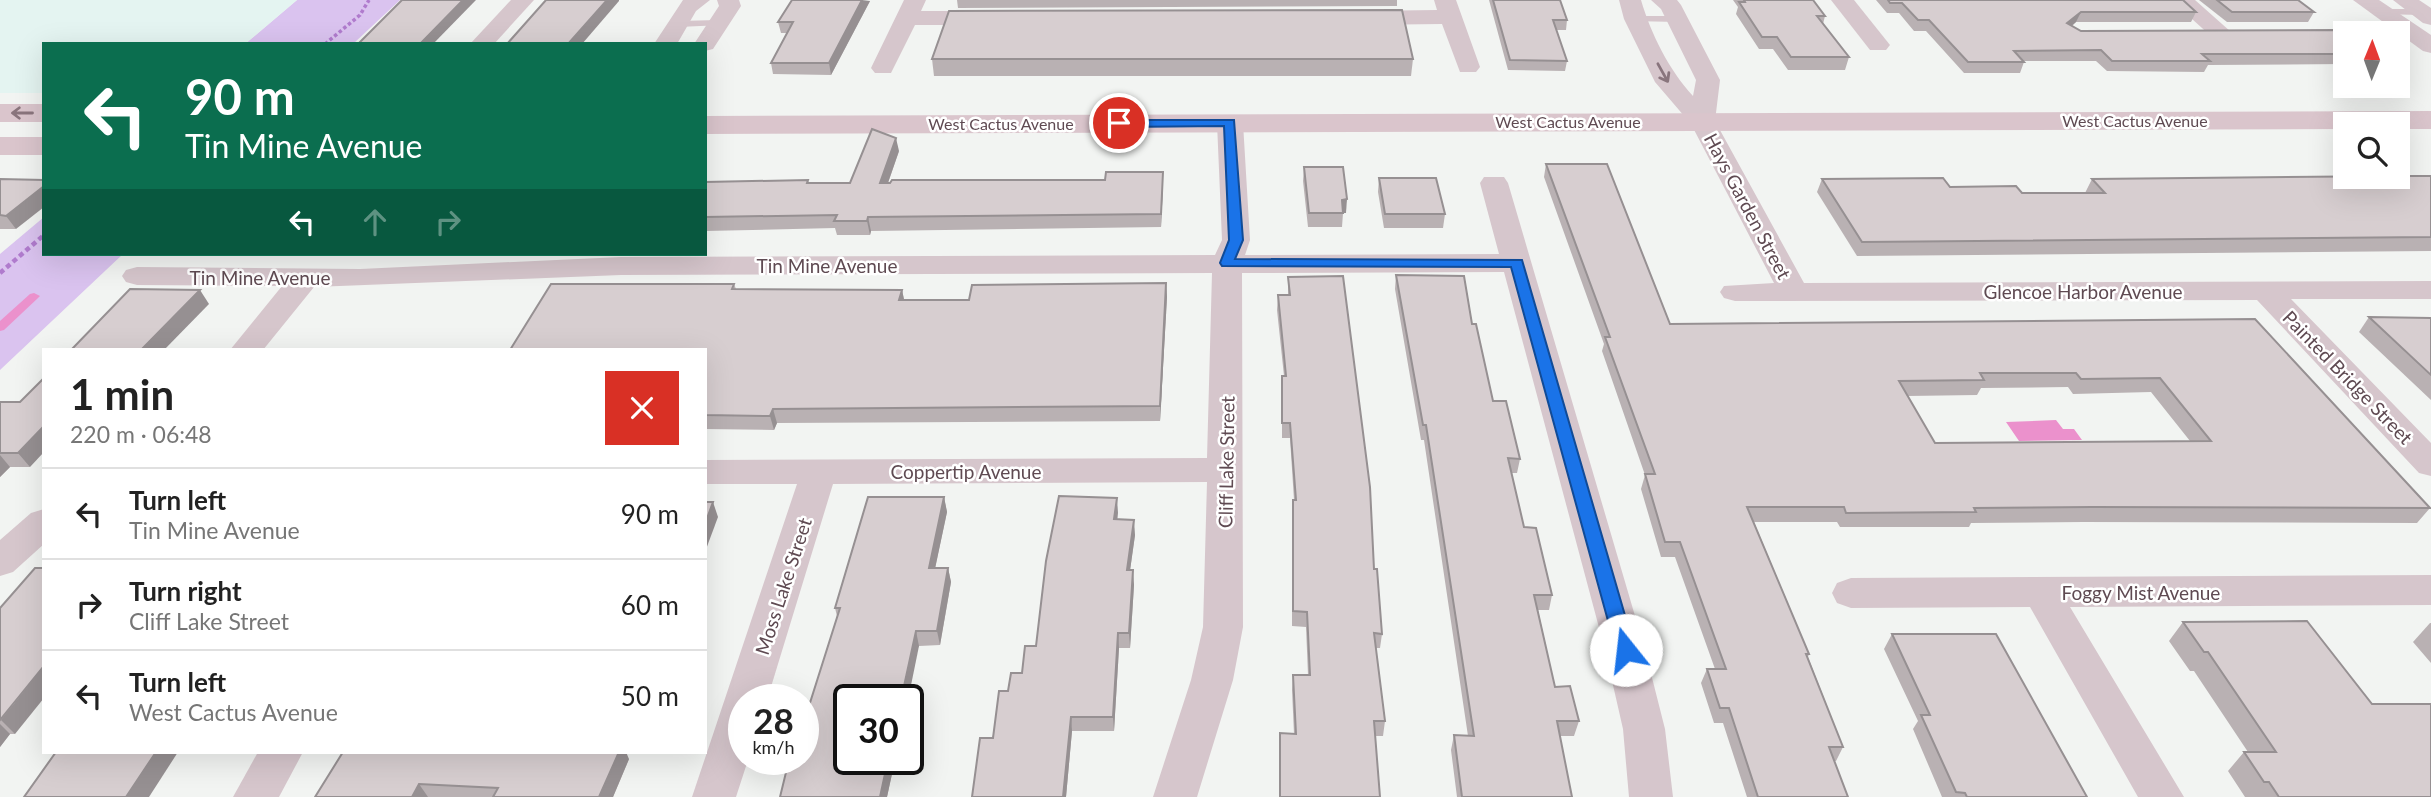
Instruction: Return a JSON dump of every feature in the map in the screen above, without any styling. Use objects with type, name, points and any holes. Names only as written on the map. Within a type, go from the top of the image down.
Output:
[{"type":"main road","points":[[0,113],[42,113]]},
{"type":"main road","name":"West Cactus Avenue","points":[[707,125],[2431,120]]},
{"type":"main road","points":[[0,146],[42,146]]},
{"type":"street","points":[[483,42],[523,0]]},
{"type":"street","points":[[666,42],[687,7],[699,0]]},
{"type":"street","points":[[706,42],[730,6],[729,0]]},
{"type":"street","points":[[1662,0],[1670,5],[1709,80],[1702,121]]},
{"type":"street","points":[[1842,0],[1878,45]]},
{"type":"street","points":[[2182,0],[2220,32]]},
{"type":"street","points":[[2404,0],[2427,15]]},
{"type":"street","points":[[2373,6],[2431,46]]},
{"type":"street","points":[[883,68],[912,9],[1020,18]]},
{"type":"street","points":[[1339,18],[1449,9],[1468,66]]},
{"type":"street","name":"Hays Garden Street","points":[[1632,10],[1667,82],[1702,121],[1794,292]]},
{"type":"street","points":[[2181,32],[2247,32]]},
{"type":"street","name":"Cliff Lake Street","points":[[1175,797],[1212,680],[1223,627],[1227,470],[1227,263],[1236,240],[1230,123]]},
{"type":"street","points":[[1494,183],[1626,650],[1643,729],[1651,797]]},
{"type":"street","name":"Tin Mine Avenue","points":[[137,276],[306,277],[542,259],[621,266],[1517,263]]},
{"type":"street","points":[[248,348],[306,277]]},
{"type":"street","name":"Painted Bridge Street","points":[[2265,290],[2431,464]]},
{"type":"street","name":"Glencoe Harbor Avenue","points":[[1735,292],[2431,290]]},
{"type":"street","name":"Coppertip Avenue","points":[[707,472],[1227,470]]},
{"type":"street","name":"Moss Lake Street","points":[[751,684],[820,472]]},
{"type":"street","points":[[0,562],[42,524]]},
{"type":"street","name":"Foggy Mist Avenue","points":[[1850,593],[2431,590]]},
{"type":"street","points":[[2041,592],[2162,797]]},
{"type":"street","points":[[254,797],[281,754]]},
{"type":"street","points":[[714,797],[728,755]]},
{"type":"lane","points":[[2373,6],[2427,15]]},
{"type":"lane","points":[[1632,10],[1678,19]]},
{"type":"lane","points":[[679,24],[718,23]]},
{"type":"path","points":[[327,42],[360,15],[369,0]]},
{"type":"path","points":[[0,273],[42,237]]},
{"type":"shaded area","points":[[297,0],[400,0],[355,42],[247,42]]},
{"type":"shaded area","points":[[42,219],[42,256],[121,256],[0,370],[0,254]]},
{"type":"shaded area","points":[[2056,420],[2063,429],[2074,429],[2082,440],[2019,441],[2006,422]]},
{"type":"sand","points":[[0,0],[297,0],[247,42],[42,42],[42,93],[0,93]]},
{"type":"building","points":[[402,0],[463,0],[422,42],[360,42]]},
{"type":"building","points":[[546,0],[607,0],[570,42],[509,42]]},
{"type":"building","points":[[792,0],[862,0],[829,63],[771,63],[793,22],[778,22]]},
{"type":"building","points":[[1493,0],[1560,0],[1567,20],[1553,20],[1567,61],[1510,60]]},
{"type":"building","points":[[1744,0],[1813,0],[1825,16],[1817,16],[1849,57],[1791,57],[1777,37],[1762,37],[1739,2],[1745,2]]},
{"type":"building","points":[[1888,0],[2183,0],[2196,12],[2081,12],[2067,23],[2081,31],[2333,30],[2333,54],[2202,54],[2210,61],[2112,61],[2101,50],[2014,51],[2024,62],[1968,62],[1929,20],[1918,20],[1902,3],[1890,3]]},
{"type":"building","points":[[2217,0],[2298,0],[2314,12],[2232,12]]},
{"type":"building","points":[[1402,10],[1413,59],[932,59],[949,11]]},
{"type":"building","points":[[872,129],[896,138],[880,183],[890,183],[892,180],[1105,180],[1106,172],[1163,172],[1161,214],[868,217],[867,221],[834,221],[837,215],[707,217],[707,182],[808,180],[807,183],[850,183]]},
{"type":"building","points":[[1546,164],[1607,164],[1670,324],[2255,319],[2430,508],[1974,508],[1976,512],[1846,513],[1844,507],[1747,507],[1809,654],[1806,654],[1843,747],[1829,747],[1848,797],[1758,797],[1729,708],[1720,708],[1707,669],[1726,669],[1680,542],[1665,542],[1645,474],[1655,474],[1605,337],[1610,337]],"holes":[[[1980,373],[2076,373],[2081,379],[2160,378],[2211,441],[1935,443],[1899,381],[1984,380]]]},
{"type":"building","points":[[1304,167],[1343,167],[1347,199],[1342,200],[1343,213],[1309,213]]},
{"type":"building","points":[[2410,176],[2431,176],[2431,237],[1862,242],[1822,179],[1943,178],[1950,187],[2016,186],[2022,193],[2105,193],[2092,179],[2333,177],[2333,189],[2410,189]]},
{"type":"building","points":[[1379,178],[1436,178],[1445,214],[1385,214]]},
{"type":"building","points":[[0,179],[42,180],[42,188],[6,216],[0,215]]},
{"type":"building","points":[[1396,275],[1464,276],[1472,324],[1476,324],[1493,401],[1506,401],[1520,459],[1508,458],[1524,527],[1536,528],[1552,595],[1534,595],[1555,687],[1570,686],[1579,721],[1557,721],[1572,797],[1462,797],[1454,735],[1474,736],[1426,425],[1423,425]]},
{"type":"building","points":[[1343,276],[1370,487],[1374,569],[1377,569],[1382,634],[1374,633],[1385,721],[1374,721],[1380,797],[1280,797],[1280,733],[1296,734],[1293,675],[1310,675],[1307,612],[1293,611],[1293,500],[1296,500],[1290,423],[1282,423],[1282,376],[1286,376],[1278,295],[1290,295],[1288,277]]},
{"type":"building","points":[[1166,283],[1160,406],[773,409],[770,416],[707,415],[707,348],[511,348],[551,284],[734,284],[732,289],[902,290],[899,300],[969,300],[972,285]]},
{"type":"building","points":[[130,289],[200,290],[143,348],[73,348]]},
{"type":"building","points":[[2369,317],[2431,318],[2431,375]]},
{"type":"building","points":[[42,380],[42,428],[18,453],[0,453],[0,402],[20,402]]},
{"type":"building","points":[[1059,496],[1117,498],[1114,519],[1134,520],[1127,570],[1133,570],[1129,633],[1118,633],[1113,717],[1071,717],[1063,797],[972,797],[980,738],[993,738],[999,691],[1008,691],[1011,673],[1022,673],[1025,646],[1036,646],[1046,561]]},
{"type":"building","points":[[868,497],[944,497],[929,568],[948,568],[937,631],[916,631],[904,684],[833,684],[833,775],[885,775],[880,797],[780,797],[785,775],[819,775],[819,684],[816,684],[840,608],[835,608]]},
{"type":"building","points":[[707,502],[713,502],[707,518]]},
{"type":"building","points":[[35,568],[42,568],[42,668],[0,720],[0,608]]},
{"type":"building","points":[[2307,621],[2372,704],[2431,704],[2431,797],[2279,797],[2269,782],[2264,782],[2244,752],[2276,752],[2208,652],[2204,652],[2183,622]]},
{"type":"building","points":[[1892,634],[1996,634],[2087,797],[1967,797],[1965,793],[1956,792],[1921,715],[1930,715]]},
{"type":"building","points":[[55,754],[155,754],[126,797],[24,797]]},
{"type":"building","points":[[342,754],[618,754],[599,797],[493,797],[498,788],[419,784],[412,797],[315,797]]},
{"type":"waterway","points":[[0,327],[34,296]]},
{"type":"route","points":[[1119,123],[1230,123],[1236,240],[1227,263],[1517,263],[1626,650]]}]
